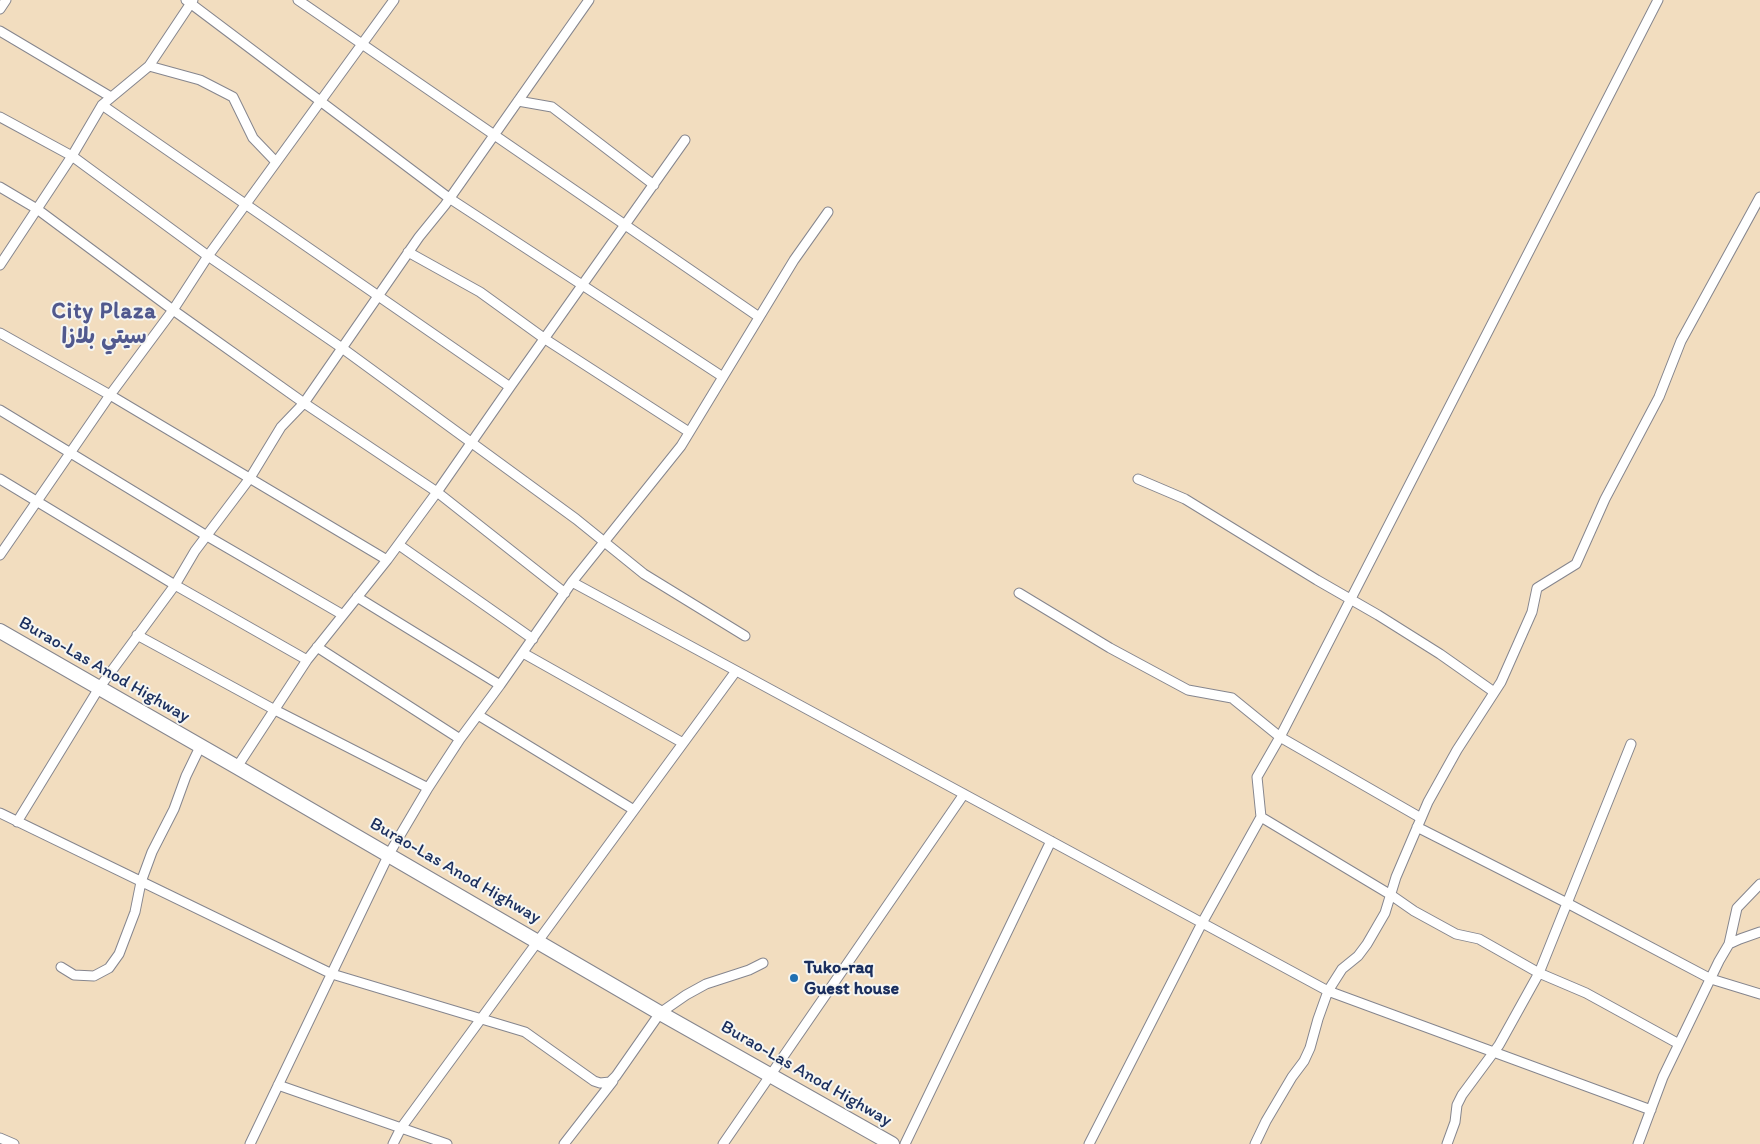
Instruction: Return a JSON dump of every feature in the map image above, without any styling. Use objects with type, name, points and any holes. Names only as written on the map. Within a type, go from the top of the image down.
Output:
[{"type":"highway","name":"Burao-Las Anod Highway","points":[[0,632],[892,1144]]},
{"type":"street","points":[[0,9],[6,0]]},
{"type":"street","points":[[298,0],[759,317]]},
{"type":"street","points":[[0,555],[110,395],[173,310],[208,256],[394,0]]},
{"type":"street","points":[[17,822],[99,688],[175,585],[195,551],[250,478],[281,427],[304,403],[408,252],[449,198],[589,0]]},
{"type":"street","points":[[1089,1144],[1202,923],[1261,817],[1257,777],[1280,737],[1658,0]]},
{"type":"street","points":[[0,265],[72,156],[102,105],[150,66],[190,1],[449,198],[723,377]]},
{"type":"street","points":[[0,31],[111,98]]},
{"type":"street","points":[[150,66],[200,80],[233,97],[254,138],[276,162]]},
{"type":"street","points":[[518,101],[552,107],[654,185]]},
{"type":"street","points":[[102,105],[510,387]]},
{"type":"street","points":[[0,117],[72,156],[208,256],[342,348],[472,443],[644,574],[745,636]]},
{"type":"street","points":[[237,767],[306,660],[399,545],[438,492],[685,140]]},
{"type":"street","points":[[0,187],[37,209],[173,310],[304,403],[438,492],[565,593]]},
{"type":"street","points":[[1255,1144],[1266,1121],[1292,1077],[1304,1061],[1328,991],[1342,969],[1358,956],[1367,944],[1385,913],[1396,877],[1428,802],[1457,750],[1501,682],[1532,612],[1537,588],[1576,564],[1605,499],[1659,397],[1681,341],[1760,197]]},
{"type":"street","points":[[250,1144],[389,854],[428,788],[460,739],[572,582],[681,446],[794,260],[828,212]]},
{"type":"street","points":[[408,252],[480,292],[545,339],[689,432]]},
{"type":"street","points":[[0,333],[110,395],[387,560]]},
{"type":"street","points":[[0,410],[207,536],[343,615]]},
{"type":"street","points":[[0,479],[175,585],[306,660]]},
{"type":"street","points":[[1138,479],[1185,499],[1440,654],[1494,692]]},
{"type":"street","points":[[399,545],[533,638]]},
{"type":"street","points":[[572,582],[1328,991],[1651,1110]]},
{"type":"street","points":[[1019,593],[1110,648],[1188,690],[1232,698],[1280,737],[1421,818]]},
{"type":"street","points":[[357,597],[500,685]]},
{"type":"street","points":[[137,635],[275,710],[428,788]]},
{"type":"street","points":[[317,647],[460,739]]},
{"type":"street","points":[[523,653],[683,743]]},
{"type":"street","points":[[393,1144],[401,1128],[736,671]]},
{"type":"street","points":[[478,715],[634,810]]},
{"type":"street","points":[[1447,1144],[1462,1095],[1494,1052],[1539,973],[1631,744]]},
{"type":"street","points":[[61,967],[66,972],[82,977],[94,976],[109,968],[119,954],[135,912],[152,852],[174,809],[186,776],[200,747]]},
{"type":"street","points":[[723,1144],[964,794]]},
{"type":"street","points":[[0,813],[332,974],[525,1032],[594,1081],[610,1082],[616,1076]]},
{"type":"street","points":[[1261,817],[1390,894],[1414,911],[1456,934],[1479,939],[1539,973],[1586,994],[1679,1044]]},
{"type":"street","points":[[1417,827],[1711,979],[1760,994]]},
{"type":"street","points":[[905,1144],[1051,841]]},
{"type":"street","points":[[1638,1144],[1663,1077],[1729,944],[1738,908],[1760,884]]},
{"type":"street","points":[[1729,944],[1760,932]]},
{"type":"street","points":[[564,1144],[616,1076],[660,1012],[706,984],[749,970],[763,963]]},
{"type":"street","points":[[278,1085],[447,1144]]},
{"type":"street","points":[[0,1138],[14,1144]]},
{"type":"place","name":"Tuko-raq Guest house","points":[[794,978]]},
{"type":"district","name":"City Plaza سيتي بلازا","points":[[104,324]]}]
